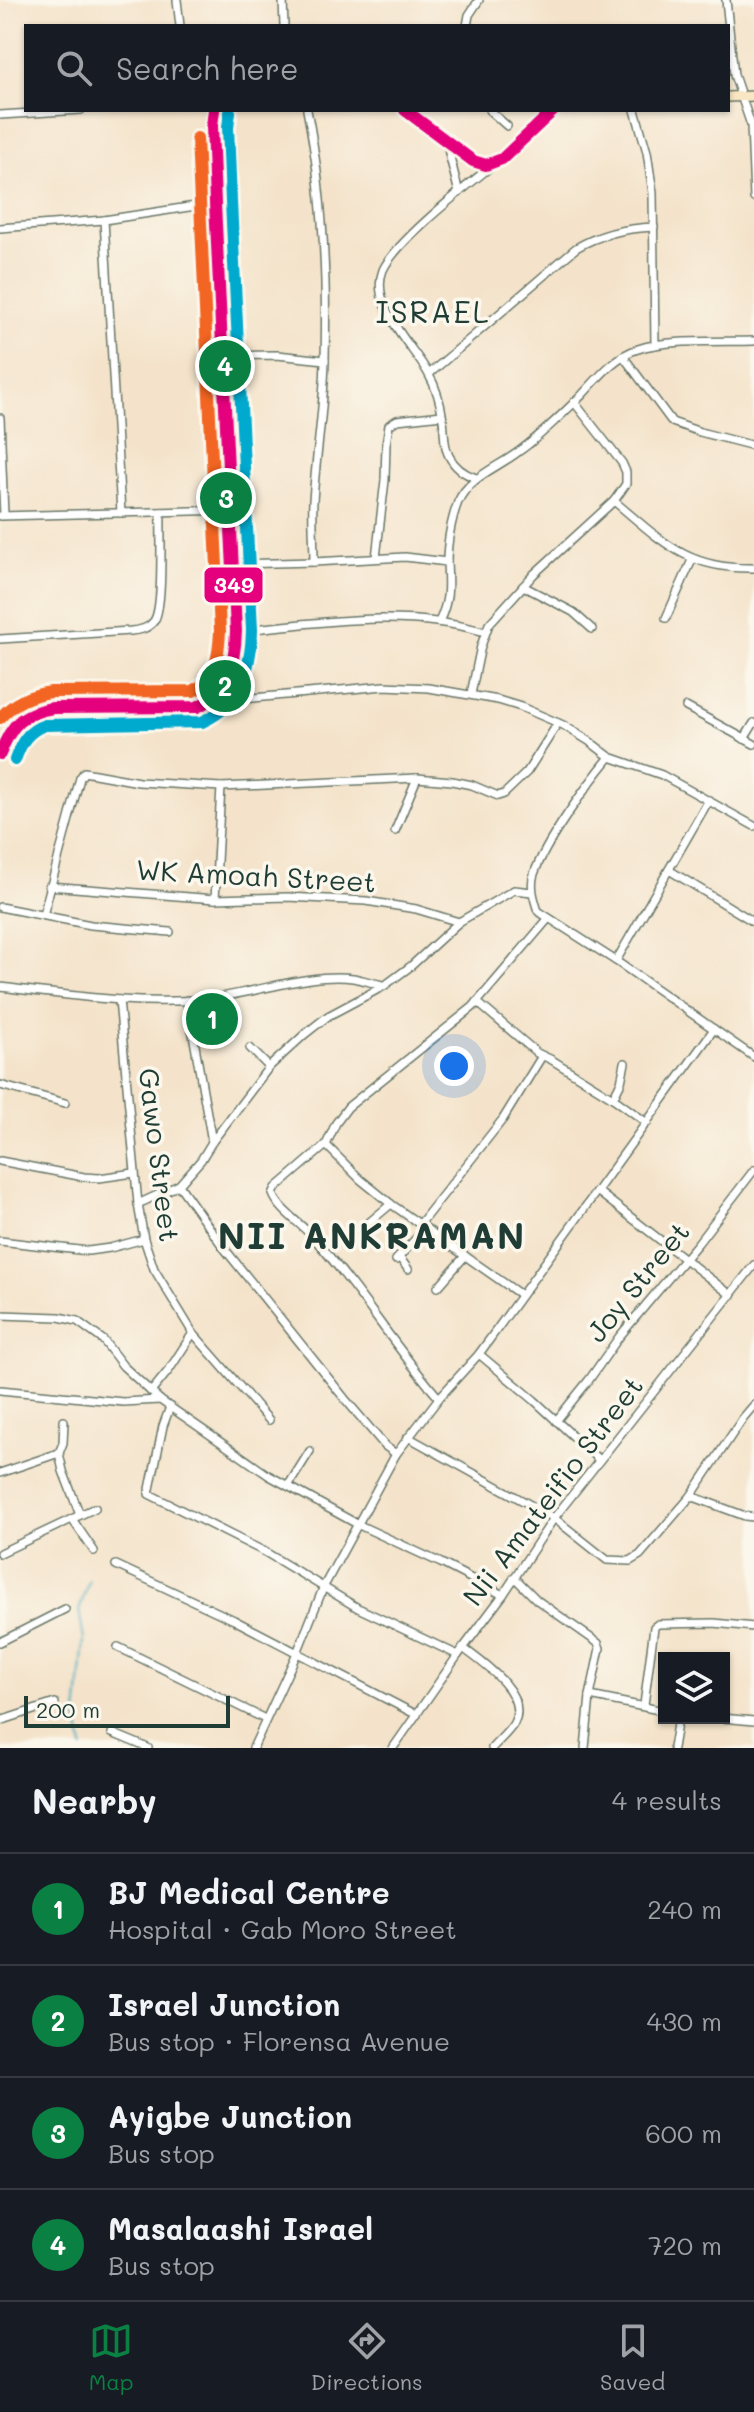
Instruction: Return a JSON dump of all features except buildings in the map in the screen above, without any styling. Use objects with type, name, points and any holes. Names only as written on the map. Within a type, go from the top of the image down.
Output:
[{"type":"street","points":[[177,0],[180,24]]},
{"type":"street","points":[[283,0],[284,24]]},
{"type":"street","points":[[467,24],[469,15],[479,0]]},
{"type":"street","points":[[726,0],[728,24]]},
{"type":"street","points":[[730,46],[741,97],[751,125],[754,198]]},
{"type":"street","points":[[730,97],[754,96]]},
{"type":"street","points":[[0,115],[49,112]]},
{"type":"street","points":[[209,702],[221,690],[231,668],[236,645],[215,203],[214,112]]},
{"type":"street","points":[[307,112],[320,209],[325,360],[313,502],[314,562]]},
{"type":"street","points":[[408,112],[480,164],[497,162]]},
{"type":"street","points":[[491,112],[507,126]]},
{"type":"street","points":[[476,478],[460,470],[449,456],[437,392],[429,374],[382,301],[381,280],[384,269],[403,245],[552,112]]},
{"type":"street","points":[[636,112],[651,173],[655,345]]},
{"type":"street","points":[[446,140],[459,193]]},
{"type":"street","points":[[0,228],[104,220],[215,203]]},
{"type":"street","points":[[104,220],[121,513]]},
{"type":"street","points":[[429,374],[576,248],[603,235],[654,227]]},
{"type":"street","points":[[439,622],[446,607],[449,588],[447,562],[452,522],[464,492],[476,478],[522,450],[623,356],[655,345],[754,341]]},
{"type":"street","points":[[222,356],[277,355],[325,360]]},
{"type":"street","points":[[623,356],[672,422],[754,446]]},
{"type":"street","points":[[471,694],[485,632],[495,616],[614,501],[626,484],[625,468],[574,402]]},
{"type":"street","points":[[376,558],[389,425],[397,420],[442,415]]},
{"type":"street","points":[[0,418],[2,515],[230,510]]},
{"type":"street","points":[[614,501],[669,547],[692,560],[724,567],[754,568]]},
{"type":"street","points":[[0,639],[131,631],[144,629],[153,622],[159,593],[161,512]]},
{"type":"street","points":[[233,564],[376,558],[427,558],[447,562]]},
{"type":"street","points":[[666,618],[692,560]]},
{"type":"street","points":[[523,586],[573,612],[592,629]]},
{"type":"street","points":[[236,631],[359,620],[439,622],[485,632]]},
{"type":"street","points":[[0,712],[33,712],[53,708],[197,707],[209,702],[384,686],[471,694],[521,707],[558,723],[610,757],[662,775],[754,826]]},
{"type":"street","points":[[686,707],[754,744]]},
{"type":"street","points":[[0,754],[8,731],[33,712]]},
{"type":"street","points":[[43,915],[84,772],[139,782],[221,787],[417,778],[452,781],[472,785],[491,794],[504,794],[527,772],[558,723]]},
{"type":"street","points":[[744,739],[754,723]]},
{"type":"street","points":[[610,757],[594,776],[533,876],[532,892],[538,911],[754,1057]]},
{"type":"street","points":[[395,831],[417,778]]},
{"type":"street","points":[[215,899],[221,787]]},
{"type":"street","points":[[616,961],[709,800]]},
{"type":"street","points":[[669,870],[754,922]]},
{"type":"street","name":"WK Amoah Street","points":[[49,886],[215,899],[287,897],[366,901],[416,909],[459,922]]},
{"type":"street","points":[[138,1204],[179,1185],[269,1067],[328,1016],[384,986],[459,922],[514,890],[532,892]]},
{"type":"street","points":[[0,907],[91,925],[170,932]]},
{"type":"street","points":[[439,1398],[330,1256],[276,1202],[273,1194],[326,1145],[348,1107],[477,1002],[548,919]]},
{"type":"street","points":[[0,987],[119,1000],[187,1000],[208,999],[314,979],[350,978],[384,986]]},
{"type":"street","name":"Gawo Street","points":[[119,1000],[138,1204],[144,1239],[154,1269],[193,1333],[269,1420]]},
{"type":"street","points":[[187,1000],[212,1142]]},
{"type":"street","points":[[477,1002],[542,1056],[613,1098],[647,1123]]},
{"type":"street","points":[[253,1748],[324,1586],[396,1454],[439,1398],[479,1354],[714,1029]]},
{"type":"street","points":[[250,1048],[269,1067]]},
{"type":"street","points":[[408,1269],[398,1258],[503,1119],[542,1056]]},
{"type":"street","points":[[613,1098],[625,1063]]},
{"type":"street","points":[[0,1085],[65,1103]]},
{"type":"street","points":[[326,1145],[391,1204],[521,1295]]},
{"type":"street","points":[[0,1161],[84,1177],[134,1173]]},
{"type":"street","name":"Joy Street","points":[[556,1421],[619,1337],[754,1170]]},
{"type":"street","points":[[179,1185],[224,1248],[345,1399],[385,1446],[396,1454]]},
{"type":"street","points":[[597,1191],[731,1295]]},
{"type":"street","points":[[359,1231],[391,1204]]},
{"type":"street","points":[[0,1241],[88,1251],[144,1239]]},
{"type":"street","points":[[438,1287],[465,1256]]},
{"type":"street","name":"Nii Amateifio Street","points":[[393,1748],[554,1518],[754,1265]]},
{"type":"street","points":[[0,1315],[59,1317],[77,1321],[103,1340],[123,1366],[160,1400],[238,1456],[359,1525],[503,1595]]},
{"type":"street","points":[[151,1392],[193,1333]]},
{"type":"street","points":[[479,1354],[599,1460]]},
{"type":"street","points":[[0,1390],[123,1402],[160,1400]]},
{"type":"street","points":[[408,1437],[554,1518],[607,1560],[630,1561],[640,1555],[691,1496],[754,1405]]},
{"type":"street","points":[[170,1407],[149,1494],[234,1535],[358,1608],[488,1667],[516,1700],[517,1707],[513,1724],[492,1748]]},
{"type":"street","points":[[64,1421],[63,1443],[59,1453],[63,1471],[76,1517],[94,1551]]},
{"type":"street","points":[[288,1486],[310,1451]]},
{"type":"street","points":[[0,1473],[59,1453]]},
{"type":"street","points":[[691,1496],[754,1517]]},
{"type":"street","points":[[0,1553],[95,1508]]},
{"type":"street","points":[[116,1565],[417,1715]]},
{"type":"street","points":[[514,1577],[537,1600],[598,1643],[585,1748]]},
{"type":"street","points":[[0,1642],[65,1609]]},
{"type":"street","points":[[644,1705],[654,1627],[658,1624],[714,1623],[754,1627]]},
{"type":"street","points":[[118,1647],[265,1719]]},
{"type":"street","points":[[590,1696],[658,1709]]},
{"type":"street","points":[[0,1721],[55,1703]]},
{"type":"street","points":[[730,1719],[754,1721]]},
{"type":"street","points":[[673,1748],[677,1724]]},
{"type":"street","points":[[112,1733],[147,1748]]},
{"type":"waterway","points":[[83,1748],[77,1716],[84,1639],[79,1611],[89,1580]]},
{"type":"transit line","name":"349","points":[[0,754],[13,728],[33,713],[53,708],[197,707],[216,694],[228,676],[236,631],[215,203],[214,112]]},
{"type":"transit line","points":[[15,760],[26,738],[45,725],[202,722],[226,706],[246,672],[252,630],[231,202],[230,112]]},
{"type":"transit line","name":"349","points":[[408,112],[473,161],[486,165],[502,159],[552,112]]},
{"type":"transit line","points":[[0,718],[23,700],[51,692],[193,691],[207,680],[215,666],[220,631],[197,138]]},
{"type":"place","name":"Masalaashi Israel","points":[[225,366]]},
{"type":"place","name":"Ayigbe Junction","points":[[226,498]]},
{"type":"place","name":"Israel Junction","points":[[225,686]]},
{"type":"place","name":"BJ Medical Centre","points":[[212,1019]]},
{"type":"district","name":"ISRAEL","points":[[433,313]]},
{"type":"district","name":"NII ANKRAMAN","points":[[372,1236]]}]
